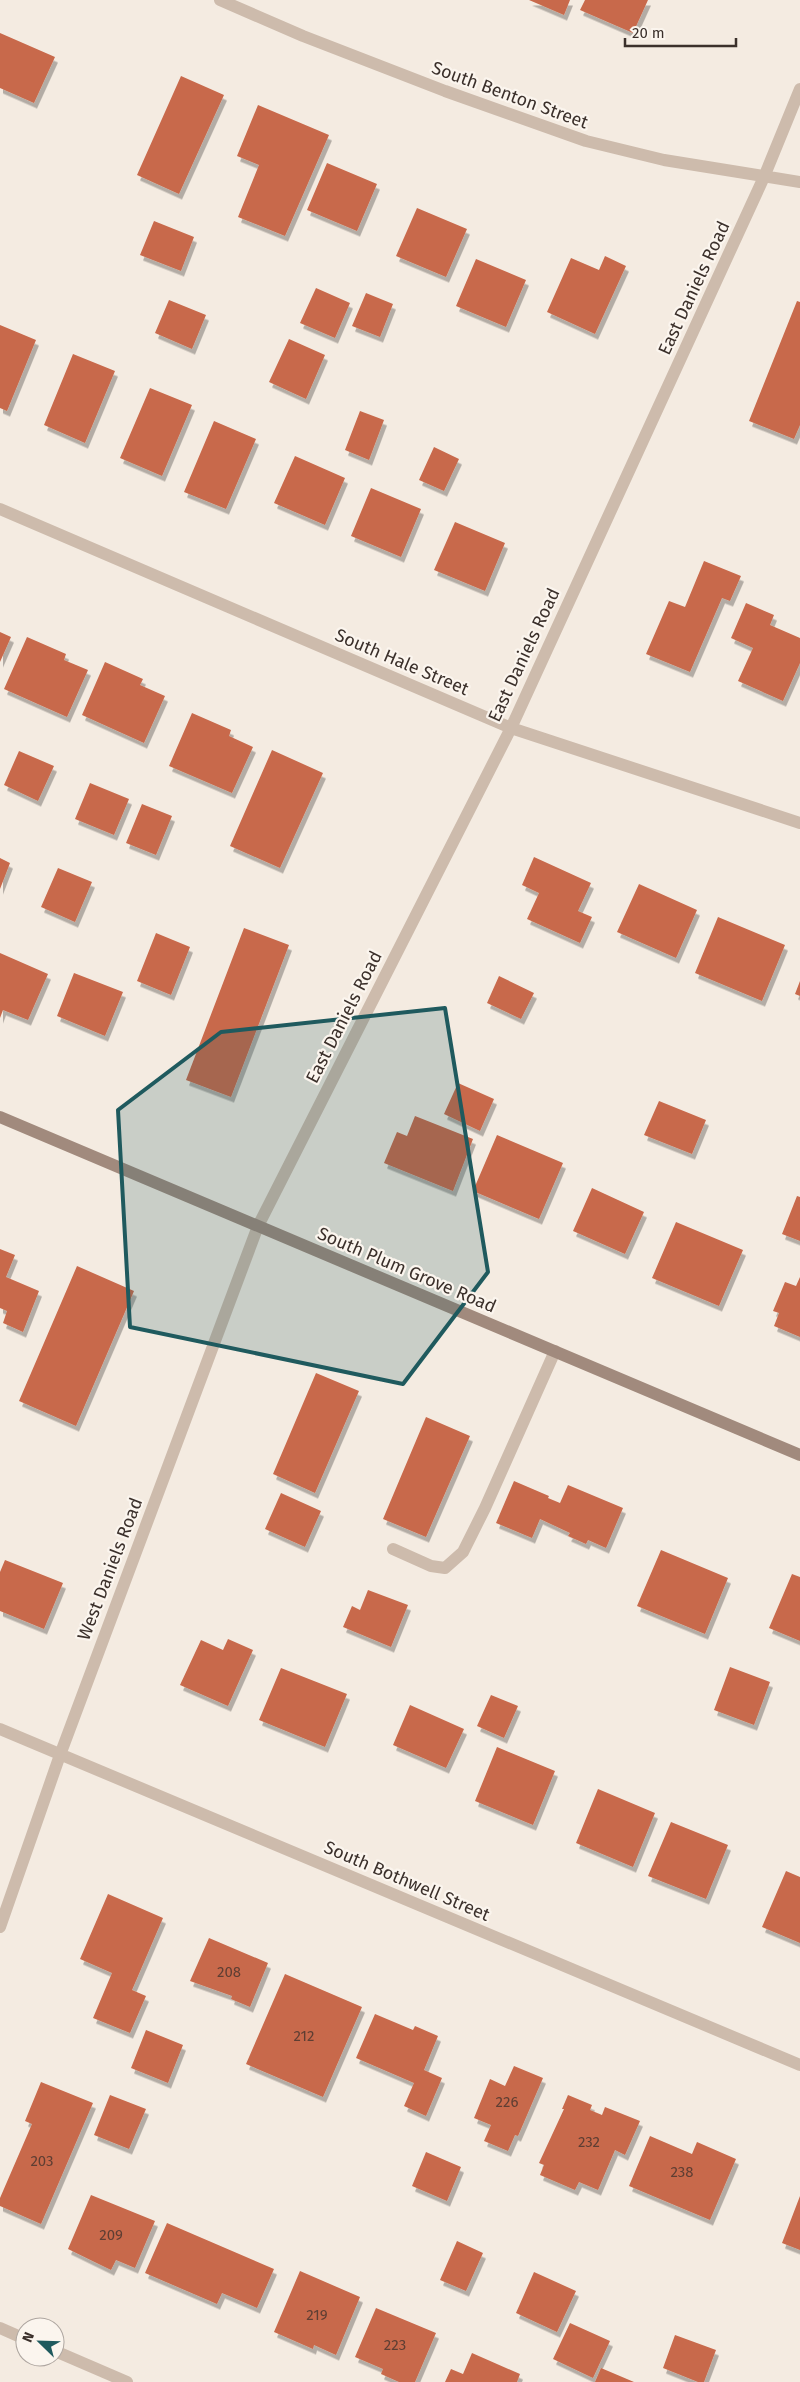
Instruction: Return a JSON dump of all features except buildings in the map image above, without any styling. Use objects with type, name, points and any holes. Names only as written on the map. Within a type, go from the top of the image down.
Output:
[{"type":"main road","name":"South Plum Grove Road","points":[[0,1117],[800,1456]]},
{"type":"street","name":"South Benton Street","points":[[220,0],[303,36],[428,84],[586,141],[664,160],[800,182]]},
{"type":"street","name":"East Daniels Road","points":[[258,1226],[510,728],[764,177],[800,89]]},
{"type":"street","name":"South Hale Street","points":[[0,509],[510,728],[800,823]]},
{"type":"street","name":"West Daniels Road","points":[[0,1927],[60,1755],[258,1226]]},
{"type":"street","points":[[393,1549],[431,1566],[445,1568],[463,1552],[555,1351]]},
{"type":"street","name":"South Bothwell Street","points":[[0,1729],[800,2065]]},
{"type":"street","points":[[0,2328],[15,2335]]},
{"type":"street","points":[[65,2355],[126,2382]]},
{"type":"highlighted area","points":[[445,1008],[488,1272],[403,1384],[130,1327],[118,1110],[221,1032]]}]
